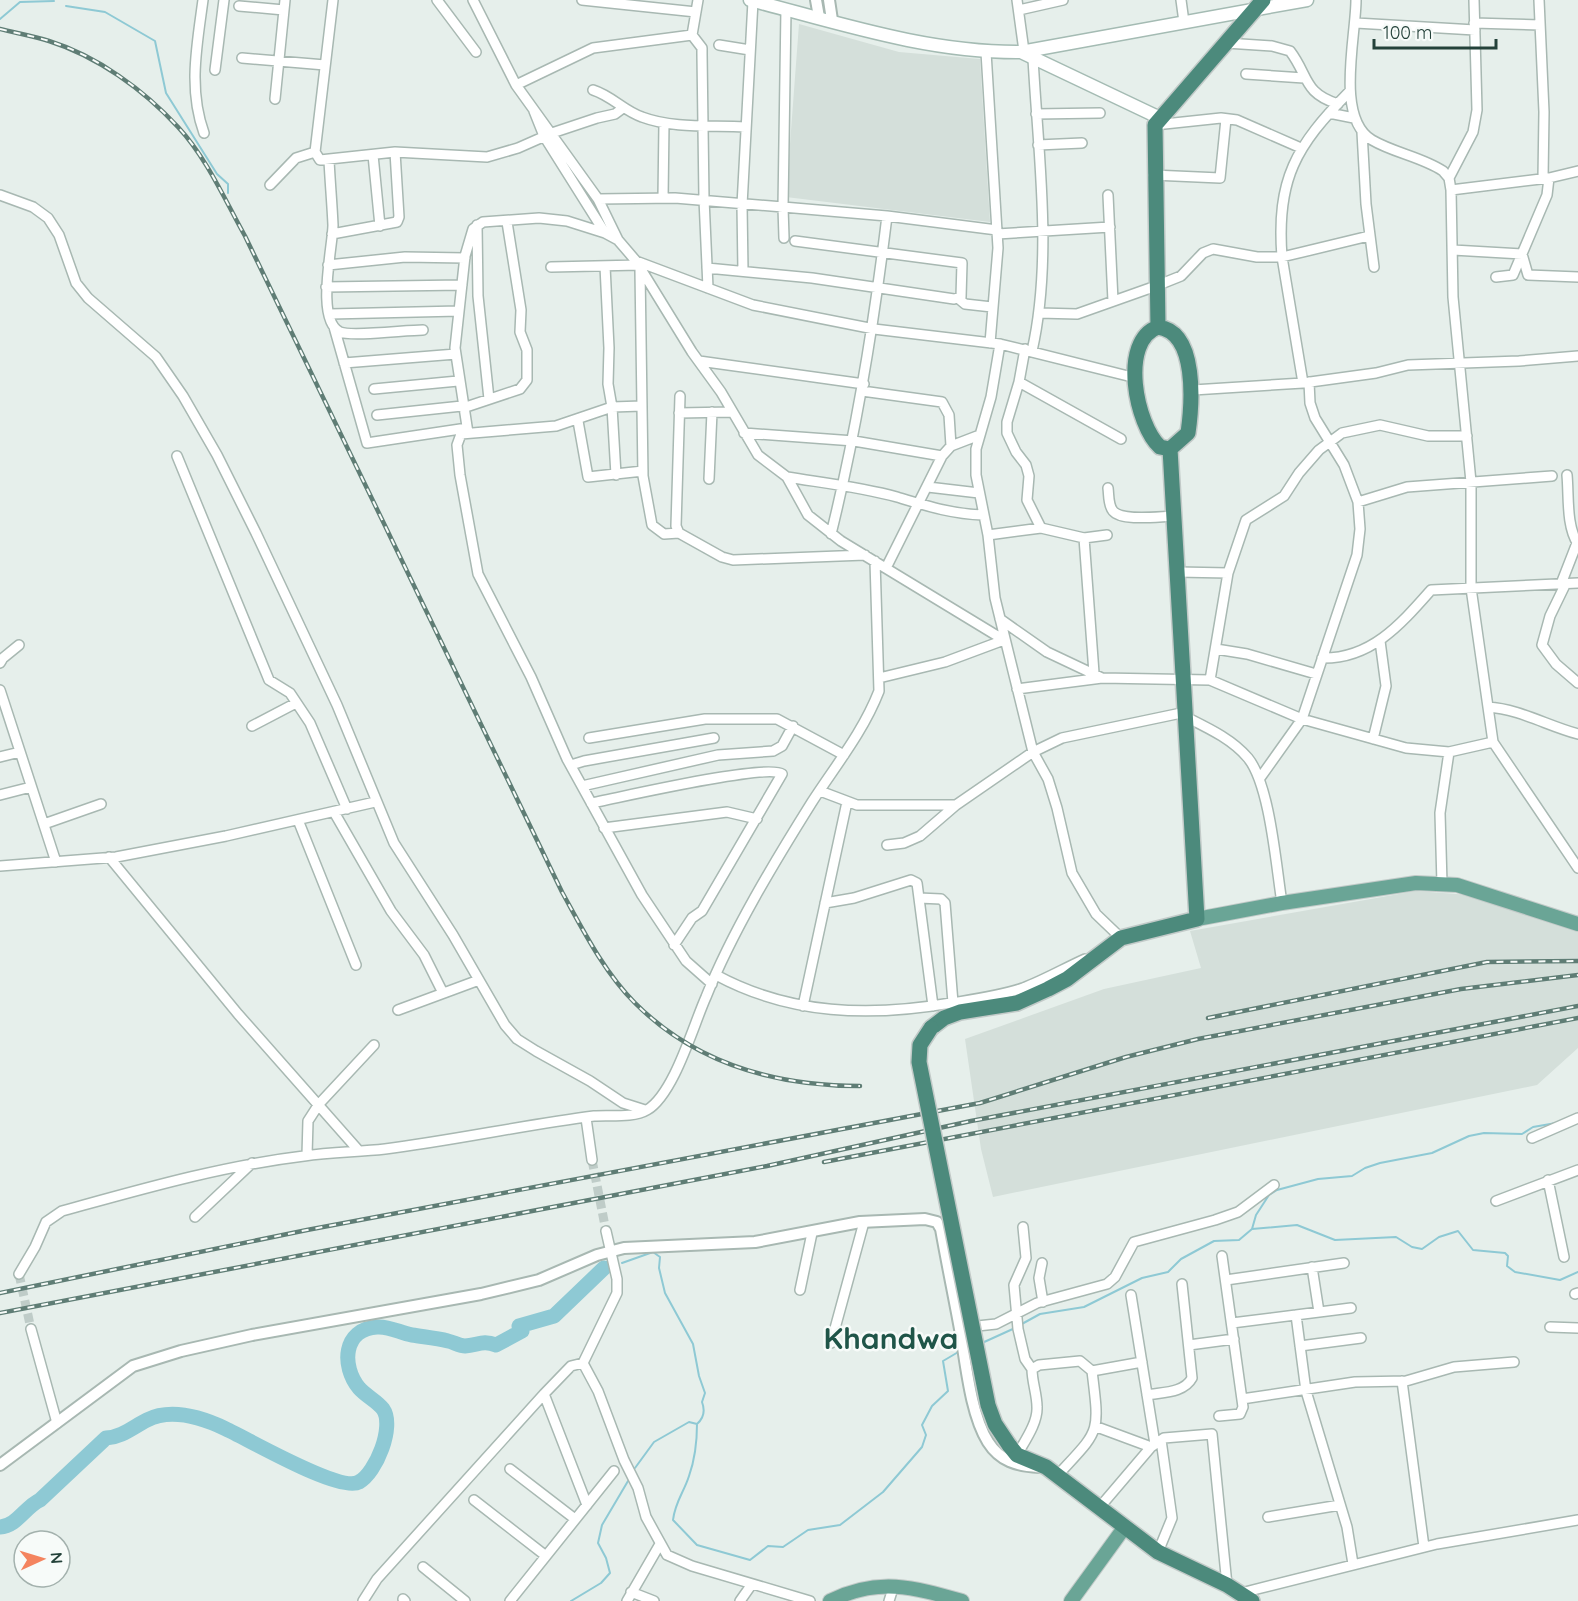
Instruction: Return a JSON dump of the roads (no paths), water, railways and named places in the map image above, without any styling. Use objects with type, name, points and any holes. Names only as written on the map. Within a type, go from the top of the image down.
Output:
[{"type":"highway","points":[[1158,327],[1154,175],[1157,122],[1258,5]]},
{"type":"highway","points":[[1158,327],[1171,331],[1179,341],[1186,355],[1192,390],[1188,433],[1170,449],[1160,447],[1146,430],[1137,395],[1136,378],[1141,341],[1145,334],[1158,327]]},
{"type":"highway","points":[[1170,449],[1197,919],[1121,938],[1097,953],[1067,979],[1017,1004],[960,1012],[944,1018],[931,1028],[920,1045],[919,1062],[987,1405],[995,1424],[1013,1450],[1051,1472],[1158,1552],[1247,1597]]},
{"type":"main road","points":[[751,0],[903,40],[986,52],[1026,54],[1258,5],[1307,0]]},
{"type":"main road","points":[[1026,54],[1157,122]]},
{"type":"main road","points":[[1197,919],[1282,903],[1416,883],[1442,884],[1488,893],[1577,921]]},
{"type":"main road","points":[[1071,1601],[1124,1528]]},
{"type":"main road","points":[[830,1601],[877,1586],[894,1585],[910,1586],[962,1601]]},
{"type":"street","points":[[203,0],[194,90],[197,112],[204,133]]},
{"type":"street","points":[[215,70],[224,0]]},
{"type":"street","points":[[274,99],[285,0]]},
{"type":"street","points":[[333,0],[315,152],[320,160],[394,152],[487,157],[518,148],[548,134],[615,114],[623,108]]},
{"type":"street","points":[[437,0],[476,52]]},
{"type":"street","points":[[473,0],[516,85],[548,134],[605,233]]},
{"type":"street","points":[[582,0],[696,12]]},
{"type":"street","points":[[698,0],[693,35],[702,48],[708,288]]},
{"type":"street","points":[[743,271],[742,205],[751,0]]},
{"type":"street","points":[[816,0],[819,17]]},
{"type":"street","points":[[829,0],[832,20]]},
{"type":"street","points":[[1041,528],[1027,500],[1029,476],[1026,465],[1016,452],[1007,433],[1010,408],[1039,313],[1043,272],[1036,114],[1018,5],[1063,0]]},
{"type":"street","points":[[1181,0],[1184,22]]},
{"type":"street","points":[[1356,0],[1349,92],[1356,125],[1372,140],[1436,166],[1449,178]]},
{"type":"street","points":[[1474,0],[1477,110],[1473,132],[1449,178],[1454,297],[1471,482],[1471,588],[1493,742],[1578,868]]},
{"type":"street","points":[[1496,277],[1513,275],[1547,195],[1539,0]]},
{"type":"street","points":[[239,6],[284,10]]},
{"type":"street","points":[[784,238],[786,9]]},
{"type":"street","points":[[1356,23],[1540,26]]},
{"type":"street","points":[[516,85],[593,48],[693,35]]},
{"type":"street","points":[[1226,43],[1286,49],[1292,53],[1304,78],[1321,99],[1338,104]]},
{"type":"street","points":[[719,45],[750,50]]},
{"type":"street","points":[[986,52],[998,266],[990,343]]},
{"type":"street","points":[[242,58],[279,59],[326,65]]},
{"type":"street","points":[[1246,74],[1304,78]]},
{"type":"street","points":[[593,90],[604,93],[623,108],[641,117],[664,123],[745,127]]},
{"type":"street","points":[[1260,778],[1302,719],[1357,555],[1359,502],[1344,465],[1315,418],[1310,403],[1280,237],[1284,191],[1288,174],[1301,148],[1329,112],[1349,92]]},
{"type":"street","points":[[1329,112],[1354,118]]},
{"type":"street","points":[[1036,114],[1100,113]]},
{"type":"street","points":[[1154,175],[1220,178],[1226,119]]},
{"type":"street","points":[[1157,122],[1237,120],[1301,148]]},
{"type":"street","points":[[663,198],[664,123]]},
{"type":"street","points":[[1362,132],[1369,237],[1374,267]]},
{"type":"street","points":[[548,134],[598,199],[618,240],[638,264],[758,456],[787,477],[808,515],[831,534],[1004,640]]},
{"type":"street","points":[[1038,145],[1082,143]]},
{"type":"street","points":[[270,185],[296,158],[315,152]]},
{"type":"street","points":[[332,234],[397,222],[399,217],[394,152]]},
{"type":"street","points":[[373,155],[380,226]]},
{"type":"street","points":[[329,160],[332,234],[326,287],[330,314],[367,443],[467,431],[555,426],[578,421],[612,407],[642,406]]},
{"type":"street","points":[[1451,190],[1546,178],[1578,171]]},
{"type":"street","points":[[0,195],[33,207],[48,218],[58,235],[76,284],[88,298],[156,357],[183,396],[217,455],[256,533],[337,705],[375,802],[410,872],[505,1025],[517,1039],[623,1103],[647,1111]]},
{"type":"street","points":[[1107,195],[1113,301]]},
{"type":"street","points":[[598,199],[704,200],[887,216],[997,232],[1042,232],[1110,227]]},
{"type":"street","points":[[831,534],[854,441],[873,328],[887,216]]},
{"type":"street","points":[[477,225],[538,218],[567,221],[605,233],[618,240]]},
{"type":"street","points":[[377,415],[463,407],[520,389],[527,380],[526,350],[520,332],[520,310],[507,222]]},
{"type":"street","points":[[467,431],[458,381],[456,354],[465,258],[469,238],[477,225]]},
{"type":"street","points":[[477,225],[478,296],[489,399]]},
{"type":"street","points":[[1039,313],[1077,314],[1156,286],[1181,276],[1203,253],[1213,249],[1257,257],[1282,257],[1369,237]]},
{"type":"street","points":[[795,241],[962,263],[959,299]]},
{"type":"street","points":[[1453,250],[1522,254]]},
{"type":"street","points":[[1522,254],[1528,275],[1578,277]]},
{"type":"street","points":[[328,265],[405,257],[465,258]]},
{"type":"street","points":[[638,264],[643,471],[652,525],[664,534],[679,533],[728,559],[865,555]]},
{"type":"street","points":[[551,267],[638,264],[753,305],[873,328],[1000,344],[1136,378]]},
{"type":"street","points":[[606,266],[608,384],[612,407],[616,475]]},
{"type":"street","points":[[707,268],[822,280],[878,290],[959,299],[965,304],[992,307]]},
{"type":"street","points":[[326,287],[462,285]]},
{"type":"street","points":[[330,314],[459,311]]},
{"type":"street","points":[[334,327],[341,332],[353,333],[423,330]]},
{"type":"street","points":[[1000,344],[991,397],[977,436],[975,463],[988,534],[989,560],[1004,640],[1034,752],[1048,779],[1054,798],[1072,873],[1096,914],[1121,938]]},
{"type":"street","points":[[344,363],[456,354]]},
{"type":"street","points":[[1192,390],[1306,382],[1376,373],[1408,365],[1519,362],[1578,356]]},
{"type":"street","points":[[699,361],[942,402],[949,415],[951,446]]},
{"type":"street","points":[[374,389],[458,381]]},
{"type":"street","points":[[1019,382],[1120,439]]},
{"type":"street","points":[[679,533],[676,526],[680,396]]},
{"type":"street","points":[[709,479],[711,412]]},
{"type":"street","points":[[679,413],[732,412]]},
{"type":"street","points":[[578,421],[588,477],[643,471]]},
{"type":"street","points":[[1210,680],[1228,573],[1246,520],[1284,496],[1309,461],[1330,441],[1352,430],[1380,425],[1428,436],[1467,436]]},
{"type":"street","points":[[467,431],[461,434],[457,445],[478,574],[531,677],[554,732],[604,828],[642,895],[686,961],[714,980],[772,1000],[803,1006],[869,1012],[933,1006],[997,996],[1024,988],[1097,953]]},
{"type":"street","points":[[744,433],[854,441],[942,456]]},
{"type":"street","points":[[886,567],[942,456],[951,446],[977,436]]},
{"type":"street","points":[[177,456],[269,680],[290,693],[310,723],[347,809]]},
{"type":"street","points":[[1567,475],[1570,518],[1577,543],[1571,582],[1550,616],[1542,645],[1556,664],[1578,683]]},
{"type":"street","points":[[1359,502],[1407,487],[1552,476]]},
{"type":"street","points":[[787,477],[843,485],[899,498],[946,513],[983,515]]},
{"type":"street","points":[[928,487],[979,493]]},
{"type":"street","points":[[1108,488],[1110,504],[1118,515],[1128,518],[1175,516]]},
{"type":"street","points":[[988,534],[1041,528],[1084,537],[1107,535]]},
{"type":"street","points":[[1084,537],[1098,676]]},
{"type":"street","points":[[19,1274],[46,1222],[62,1211],[165,1182],[252,1163],[307,1155],[359,1151],[647,1111],[664,1096],[735,936],[820,791],[861,731],[873,707],[879,691],[875,561]]},
{"type":"street","points":[[1178,572],[1228,573]]},
{"type":"street","points":[[1322,658],[1348,655],[1380,641],[1431,590],[1571,582]]},
{"type":"street","points":[[1000,619],[1047,652],[1098,676]]},
{"type":"street","points":[[879,678],[945,662],[1004,640]]},
{"type":"street","points":[[1373,739],[1386,686],[1380,641]]},
{"type":"street","points":[[0,663],[3,657],[19,645]]},
{"type":"street","points":[[1216,649],[1247,654],[1317,674]]},
{"type":"street","points":[[1017,689],[1098,676],[1210,680],[1302,719],[1407,748],[1449,752],[1493,742]]},
{"type":"street","points":[[0,690],[56,862]]},
{"type":"street","points":[[252,726],[296,703]]},
{"type":"street","points":[[1488,707],[1511,708],[1530,718],[1578,734]]},
{"type":"street","points":[[887,844],[912,841],[956,805],[1034,752],[1062,738],[1186,715],[1234,745],[1246,756],[1260,778],[1282,903]]},
{"type":"street","points":[[589,738],[705,719],[777,719],[844,755]]},
{"type":"street","points":[[582,786],[718,755],[772,751],[782,746],[793,726]]},
{"type":"street","points":[[572,765],[714,738]]},
{"type":"street","points":[[0,757],[20,752]]},
{"type":"street","points":[[1442,884],[1441,802],[1449,752]]},
{"type":"street","points":[[591,803],[747,773],[779,771],[781,777],[702,911],[692,918],[674,945]]},
{"type":"street","points":[[0,795],[31,786]]},
{"type":"street","points":[[820,791],[847,802],[873,806],[956,805]]},
{"type":"street","points":[[0,866],[109,858],[375,802]]},
{"type":"street","points":[[803,1006],[847,802]]},
{"type":"street","points":[[44,824],[101,804]]},
{"type":"street","points":[[334,812],[391,911],[424,955],[443,993]]},
{"type":"street","points":[[604,828],[727,812],[757,819]]},
{"type":"street","points":[[298,820],[356,965]]},
{"type":"street","points":[[109,858],[238,1014],[359,1151]]},
{"type":"street","points":[[825,903],[854,898],[911,880],[917,883],[933,1006]]},
{"type":"street","points":[[919,898],[941,899],[945,903],[953,1003]]},
{"type":"street","points":[[398,1010],[479,980]]},
{"type":"street","points":[[307,1155],[308,1120],[318,1104],[374,1045]]},
{"type":"street","points":[[586,1118],[592,1160]]},
{"type":"street","points":[[1532,1138],[1578,1118]]},
{"type":"street","points":[[195,1217],[252,1163]]},
{"type":"street","points":[[1496,1201],[1578,1170]]},
{"type":"street","points":[[1548,1180],[1564,1257]]},
{"type":"street","points":[[960,1328],[996,1323],[1043,1302],[1107,1284],[1115,1277],[1134,1242],[1215,1221],[1238,1212],[1274,1185]]},
{"type":"street","points":[[0,1465],[133,1366],[181,1351],[263,1333],[481,1294],[539,1280],[611,1251],[648,1246],[755,1242],[812,1233],[864,1221],[925,1219],[937,1222],[941,1229],[970,1386],[982,1430],[989,1443],[1013,1464],[1051,1472],[1093,1436],[1097,1427],[1092,1371],[1080,1361],[1039,1365],[1032,1369]]},
{"type":"street","points":[[831,1343],[864,1221]]},
{"type":"street","points":[[1013,1450],[1029,1433],[1038,1408],[1032,1383],[1032,1369],[1025,1359],[1014,1285],[1026,1258],[1023,1227]]},
{"type":"street","points":[[583,1363],[616,1293],[617,1280],[606,1231]]},
{"type":"street","points":[[800,1290],[812,1233]]},
{"type":"street","points":[[1219,1416],[1242,1412],[1222,1256]]},
{"type":"street","points":[[1042,1263],[1039,1278],[1043,1302]]},
{"type":"street","points":[[1226,1280],[1344,1263]]},
{"type":"street","points":[[1312,1267],[1319,1312]]},
{"type":"street","points":[[1147,1395],[1188,1386],[1192,1378],[1182,1284]]},
{"type":"street","points":[[1131,1295],[1156,1444],[1172,1518],[1158,1552]]},
{"type":"street","points":[[1232,1323],[1350,1308]]},
{"type":"street","points":[[1296,1315],[1306,1391],[1340,1505],[1353,1564]]},
{"type":"street","points":[[1550,1328],[1578,1328]]},
{"type":"street","points":[[30,1329],[57,1423]]},
{"type":"street","points":[[1300,1346],[1361,1338]]},
{"type":"street","points":[[1189,1345],[1234,1339]]},
{"type":"street","points":[[1092,1371],[1142,1362]]},
{"type":"street","points":[[1242,1399],[1355,1382],[1402,1381],[1454,1367],[1514,1362]]},
{"type":"street","points":[[363,1601],[378,1579],[544,1394],[571,1366],[583,1363]]},
{"type":"street","points":[[583,1363],[598,1391],[624,1460],[638,1488],[646,1517],[668,1555],[692,1566],[810,1601]]},
{"type":"street","points":[[1402,1381],[1424,1547]]},
{"type":"street","points":[[544,1394],[587,1505]]},
{"type":"street","points":[[1097,1427],[1156,1444],[1212,1434],[1227,1585]]},
{"type":"street","points":[[1099,1508],[1156,1444]]},
{"type":"street","points":[[510,1469],[575,1519]]},
{"type":"street","points":[[510,1601],[614,1471]]},
{"type":"street","points":[[474,1500],[546,1556]]},
{"type":"street","points":[[1268,1517],[1340,1505]]},
{"type":"street","points":[[1247,1597],[1353,1564],[1424,1547],[1578,1520]]},
{"type":"street","points":[[654,1601],[629,1597],[660,1544]]},
{"type":"street","points":[[423,1567],[465,1601]]},
{"type":"street","points":[[740,1601],[752,1584]]},
{"type":"street","points":[[890,1601],[894,1585]]},
{"type":"waterway","points":[[0,19],[20,2],[54,1]]},
{"type":"waterway","points":[[66,6],[105,12],[155,41],[166,93],[217,174],[228,184],[228,193]]},
{"type":"waterway","points":[[1252,1229],[1256,1215],[1269,1195],[1277,1190],[1318,1179],[1352,1176],[1380,1163],[1432,1153],[1469,1136],[1484,1133],[1522,1134],[1533,1127],[1556,1123]]},
{"type":"waterway","points":[[1020,1325],[1040,1314],[1084,1307],[1142,1278],[1168,1272],[1181,1259],[1214,1241],[1239,1240],[1252,1229],[1297,1225],[1335,1240],[1396,1237],[1412,1247],[1422,1249],[1439,1237],[1458,1231],[1473,1250],[1505,1253],[1508,1256],[1507,1266],[1515,1272],[1560,1280],[1578,1272]]},
{"type":"waterway","points":[[622,1263],[653,1252],[660,1257],[659,1268],[665,1293],[693,1344],[705,1393],[702,1402],[703,1414],[699,1422],[697,1424],[689,1422],[654,1442],[635,1468]]},
{"type":"waterway","points":[[0,1527],[16,1520],[40,1500],[106,1438],[122,1434],[156,1416],[187,1416],[207,1421],[314,1473],[333,1480],[359,1482],[372,1469],[382,1448],[387,1426],[383,1409],[359,1388],[349,1369],[348,1350],[357,1334],[366,1329],[382,1327],[463,1346],[484,1343],[496,1345],[522,1331],[519,1326],[554,1316],[604,1268]]},
{"type":"waterway","points":[[982,1343],[1015,1328]]},
{"type":"waterway","points":[[697,1424],[693,1463],[673,1520],[697,1545],[750,1560],[768,1546],[783,1547],[808,1530],[840,1525],[883,1492],[922,1447],[926,1435],[922,1425],[932,1406],[948,1391],[943,1361],[960,1351]]},
{"type":"waterway","points":[[571,1601],[601,1583],[610,1573],[606,1558],[598,1543],[602,1525],[628,1481]]},
{"type":"tunnel","points":[[592,1160],[606,1231]]},
{"type":"tunnel","points":[[19,1274],[31,1329]]},
{"type":"railway","points":[[0,29],[67,47],[102,65],[135,87],[165,113],[197,152],[245,236],[562,892],[613,978],[635,1003],[659,1024],[684,1042],[711,1056],[768,1076],[798,1082],[860,1086]]},
{"type":"railway","points":[[1208,1018],[1487,962],[1578,961]]},
{"type":"railway","points":[[0,1293],[307,1230],[980,1103],[1126,1057],[1198,1039],[1461,989],[1578,975]]},
{"type":"railway","points":[[0,1313],[767,1166],[971,1121],[1578,1006]]},
{"type":"railway","points":[[824,1162],[1578,1018]]},
{"type":"district","name":"Khandwa","points":[[891,1339]]}]
